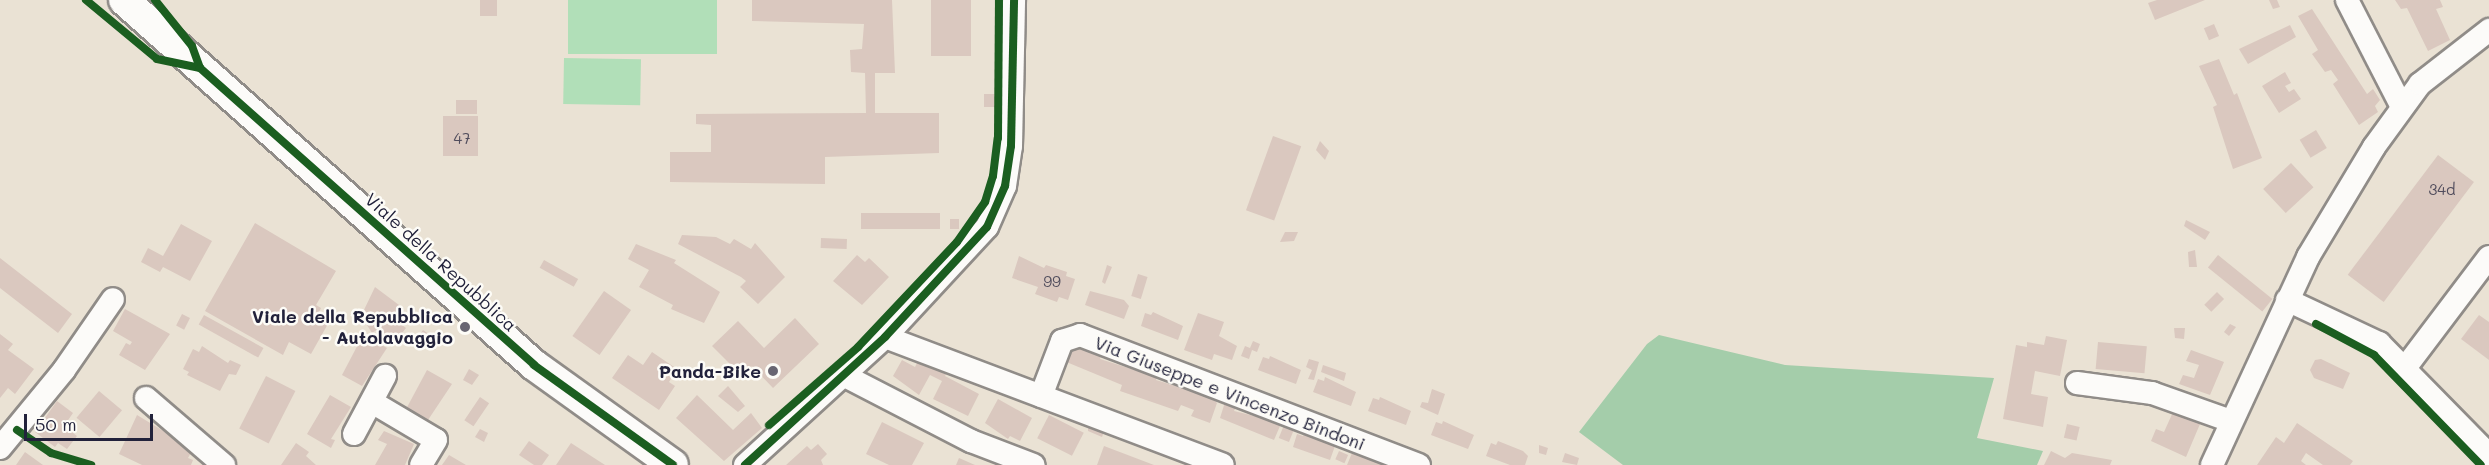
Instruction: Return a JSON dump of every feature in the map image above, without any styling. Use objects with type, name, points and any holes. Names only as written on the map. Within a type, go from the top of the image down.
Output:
[{"type":"main road","name":"Viale della Repubblica","points":[[124,0],[534,365],[673,465]]},
{"type":"street","points":[[745,465],[885,337],[976,241],[1000,201],[1011,146],[1014,0]]},
{"type":"street","points":[[2347,0],[2401,105]]},
{"type":"street","points":[[2212,465],[2308,257],[2401,105],[2431,73],[2489,30]]},
{"type":"street","points":[[2405,368],[2489,257]]},
{"type":"street","points":[[0,448],[64,370],[113,299]]},
{"type":"street","points":[[2287,300],[2360,332],[2405,368],[2489,455]]},
{"type":"street","name":"Via Giuseppe e Vincenzo Bindoni","points":[[1041,396],[1062,341],[1080,335],[1419,465]]},
{"type":"street","points":[[885,337],[1223,465]]},
{"type":"street","points":[[354,434],[385,376]]},
{"type":"street","points":[[845,376],[971,441],[1034,465]]},
{"type":"street","points":[[2077,383],[2152,393],[2231,421]]},
{"type":"street","points":[[146,398],[224,465]]},
{"type":"street","points":[[372,402],[436,440],[421,465]]},
{"type":"green space","points":[[568,0],[717,0],[717,54],[568,54]]},
{"type":"green space","points":[[564,58],[641,59],[640,105],[563,104]]},
{"type":"green space","points":[[1659,335],[1785,365],[1994,378],[1977,438],[2043,451],[2037,465],[1623,465],[1579,432],[1647,344]]},
{"type":"building","points":[[480,0],[497,0],[497,16],[480,16]]},
{"type":"building","points":[[752,0],[892,0],[895,73],[875,73],[875,113],[939,113],[939,153],[825,157],[825,184],[670,182],[670,152],[711,152],[711,125],[696,124],[696,114],[866,113],[865,73],[851,72],[850,50],[862,49],[864,24],[752,21]]},
{"type":"building","points":[[931,0],[971,0],[971,56],[931,56]]},
{"type":"building","points":[[2157,0],[2205,0],[2155,20],[2148,3]]},
{"type":"building","points":[[2269,0],[2277,0],[2280,7],[2273,9]]},
{"type":"building","points":[[2395,0],[2440,0],[2443,7],[2436,9],[2450,40],[2428,51],[2407,8],[2401,9]]},
{"type":"building","points":[[2312,9],[2367,94],[2373,89],[2380,100],[2375,106],[2378,112],[2359,125],[2333,84],[2338,80],[2331,70],[2325,72],[2312,54],[2318,50],[2298,16]]},
{"type":"building","points":[[2214,24],[2219,36],[2209,40],[2204,28]]},
{"type":"building","points":[[2290,25],[2296,37],[2248,64],[2239,49]]},
{"type":"building","points":[[2219,59],[2234,95],[2237,93],[2262,158],[2233,169],[2213,107],[2217,105],[2199,66]]},
{"type":"building","points":[[2285,72],[2291,83],[2285,86],[2289,92],[2294,89],[2301,99],[2279,113],[2262,86]]},
{"type":"building","points":[[984,94],[995,94],[995,107],[984,107]]},
{"type":"building","points":[[456,100],[477,100],[477,114],[456,114]]},
{"type":"building","points":[[443,116],[478,116],[478,156],[443,156]]},
{"type":"building","points":[[2316,130],[2327,148],[2311,158],[2300,140]]},
{"type":"building","points":[[1273,136],[1301,146],[1274,220],[1246,210]]},
{"type":"building","points":[[1320,141],[1329,151],[1325,160],[1316,150]]},
{"type":"building","points":[[2438,155],[2474,182],[2384,302],[2348,275]]},
{"type":"building","points":[[2291,163],[2314,187],[2286,213],[2263,189]]},
{"type":"building","points":[[861,213],[940,213],[940,229],[861,229]]},
{"type":"building","points":[[950,219],[959,219],[959,229],[950,229]]},
{"type":"building","points":[[2186,220],[2210,232],[2205,240],[2184,226]]},
{"type":"building","points":[[255,223],[336,271],[316,305],[321,308],[317,316],[329,322],[311,354],[289,342],[283,355],[205,311]]},
{"type":"building","points":[[181,224],[212,241],[190,281],[163,267],[160,272],[141,262],[148,248],[163,256]]},
{"type":"building","points":[[1285,232],[1298,232],[1294,241],[1280,242]]},
{"type":"building","points":[[682,235],[716,237],[730,244],[734,239],[751,249],[755,243],[785,277],[758,304],[740,287],[746,281],[741,277],[678,244]]},
{"type":"building","points":[[821,238],[847,239],[847,249],[821,248]]},
{"type":"building","points":[[636,244],[676,260],[674,263],[720,292],[704,323],[671,309],[673,305],[639,287],[649,270],[628,259]]},
{"type":"building","points":[[2195,250],[2197,267],[2189,267],[2188,252]]},
{"type":"building","points":[[857,255],[865,262],[869,258],[889,277],[862,305],[833,281]]},
{"type":"building","points":[[2218,255],[2272,299],[2262,311],[2208,267]]},
{"type":"building","points":[[1019,256],[1044,268],[1046,265],[1067,272],[1066,276],[1075,279],[1068,300],[1059,297],[1057,302],[1035,294],[1038,287],[1012,278]]},
{"type":"building","points":[[0,258],[72,314],[58,333],[0,288]]},
{"type":"building","points":[[544,260],[578,279],[574,287],[540,268]]},
{"type":"building","points":[[1107,265],[1112,267],[1105,284],[1102,282]]},
{"type":"building","points":[[1138,274],[1148,277],[1141,299],[1131,296]]},
{"type":"building","points":[[375,287],[403,308],[394,319],[406,328],[395,342],[378,329],[372,333],[367,325],[374,321],[363,312]]},
{"type":"building","points":[[604,291],[631,310],[599,355],[572,336]]},
{"type":"building","points":[[1090,291],[1124,300],[1129,306],[1124,319],[1085,305]]},
{"type":"building","points":[[2217,292],[2224,299],[2211,312],[2204,305]]},
{"type":"building","points":[[125,309],[170,334],[145,370],[119,355],[126,343],[130,345],[132,342],[113,331]]},
{"type":"building","points":[[1153,312],[1183,326],[1178,340],[1141,326],[1145,313],[1151,315]]},
{"type":"building","points":[[1198,313],[1224,322],[1219,336],[1237,346],[1232,360],[1214,354],[1212,360],[1184,350]]},
{"type":"building","points":[[182,314],[190,318],[184,330],[176,326]]},
{"type":"building","points":[[204,315],[263,348],[258,358],[199,325]]},
{"type":"building","points":[[2479,315],[2489,322],[2489,360],[2461,339]]},
{"type":"building","points":[[795,318],[819,344],[773,388],[752,366],[742,376],[712,346],[738,321],[764,348]]},
{"type":"building","points":[[2230,324],[2236,327],[2229,336],[2224,332]]},
{"type":"building","points":[[2174,328],[2185,328],[2184,339],[2175,338]]},
{"type":"building","points":[[423,330],[440,342],[435,350],[417,339]]},
{"type":"building","points":[[0,334],[13,344],[8,350],[34,369],[15,394],[8,388],[0,398]]},
{"type":"building","points":[[363,335],[387,348],[362,386],[342,375]]},
{"type":"building","points":[[2046,336],[2067,340],[2060,376],[2035,371],[2031,394],[2048,397],[2043,427],[2003,419],[2016,345],[2027,347],[2027,342],[2044,345]]},
{"type":"building","points":[[1253,341],[1260,344],[1257,352],[1252,350],[1249,359],[1241,356],[1245,346],[1250,348]]},
{"type":"building","points":[[2098,342],[2147,346],[2144,373],[2096,369]]},
{"type":"building","points":[[202,346],[228,363],[230,360],[241,365],[236,375],[229,374],[220,391],[187,375],[189,372],[183,369],[193,349],[199,352]]},
{"type":"building","points":[[1077,346],[1101,355],[1100,359],[1157,377],[1156,380],[1212,397],[1217,403],[1210,423],[1191,416],[1194,410],[1181,405],[1178,411],[1120,391],[1122,385],[1064,361],[1069,347],[1075,349]]},
{"type":"building","points":[[2191,350],[2224,362],[2210,395],[2179,384],[2183,375],[2194,378],[2199,365],[2186,361]]},
{"type":"building","points":[[652,352],[677,369],[669,382],[675,386],[659,410],[612,378],[628,355],[643,365]]},
{"type":"building","points":[[1270,356],[1301,370],[1296,384],[1258,370],[1263,357],[1269,359]]},
{"type":"building","points":[[919,359],[948,370],[945,376],[979,394],[968,416],[933,399],[942,381],[930,375],[919,395],[893,376],[902,360],[915,367]]},
{"type":"building","points":[[1309,359],[1319,362],[1314,380],[1308,379],[1312,370],[1306,367]]},
{"type":"building","points":[[2321,359],[2350,373],[2343,389],[2314,378],[2310,370],[2315,360]]},
{"type":"building","points":[[1323,365],[1346,373],[1344,381],[1321,372]]},
{"type":"building","points":[[469,369],[479,375],[472,385],[463,380]]},
{"type":"building","points":[[427,370],[452,384],[426,423],[405,411]]},
{"type":"building","points":[[266,376],[295,391],[269,444],[239,429]]},
{"type":"building","points":[[1325,377],[1356,392],[1351,406],[1313,392],[1318,379],[1324,381]]},
{"type":"building","points":[[728,386],[745,406],[738,412],[718,396]]},
{"type":"building","points":[[1432,389],[1445,394],[1438,415],[1420,407],[1422,402],[1428,403]]},
{"type":"building","points":[[99,391],[122,410],[99,437],[77,418]]},
{"type":"building","points":[[330,395],[351,407],[331,439],[335,440],[331,448],[307,434]]},
{"type":"building","points":[[697,395],[733,430],[751,413],[762,428],[724,461],[676,418]]},
{"type":"building","points":[[480,397],[489,403],[473,426],[464,420]]},
{"type":"building","points":[[1380,397],[1411,411],[1406,425],[1368,411],[1373,398],[1379,400]]},
{"type":"building","points":[[998,399],[1032,418],[1020,441],[1010,436],[1008,439],[985,423]]},
{"type":"building","points":[[1226,399],[1238,403],[1234,411],[1275,421],[1280,426],[1274,440],[1220,418]]},
{"type":"building","points":[[57,401],[73,413],[64,426],[77,436],[67,449],[58,443],[55,447],[35,432]]},
{"type":"building","points":[[2173,412],[2200,424],[2186,457],[2151,441],[2156,429],[2164,432]]},
{"type":"building","points":[[137,415],[193,449],[188,458],[193,460],[191,465],[142,465],[119,454]]},
{"type":"building","points":[[1049,415],[1084,433],[1072,456],[1037,438]]},
{"type":"building","points":[[1443,421],[1474,435],[1468,449],[1431,435],[1436,422],[1442,424]]},
{"type":"building","points":[[882,422],[924,443],[912,465],[889,465],[866,454]]},
{"type":"building","points":[[1088,423],[1105,429],[1102,437],[1088,431]]},
{"type":"building","points":[[2297,423],[2353,461],[2350,465],[2323,465],[2306,453],[2301,461],[2306,465],[2257,465],[2276,437],[2284,443]]},
{"type":"building","points":[[2067,424],[2080,427],[2077,441],[2064,438]]},
{"type":"building","points":[[1284,425],[1294,429],[1289,442],[1279,438]]},
{"type":"building","points":[[480,429],[488,433],[484,442],[475,437]]},
{"type":"building","points":[[384,431],[414,444],[405,465],[375,465],[387,444],[378,440]]},
{"type":"building","points":[[1305,432],[1335,446],[1330,460],[1293,447],[1297,434],[1303,436]]},
{"type":"building","points":[[529,441],[549,455],[542,465],[534,465],[519,455]]},
{"type":"building","points":[[1498,441],[1523,451],[1528,456],[1525,465],[1510,465],[1486,456],[1491,443],[1496,445]]},
{"type":"building","points":[[296,443],[309,452],[306,456],[316,465],[281,465]]},
{"type":"building","points":[[571,443],[605,465],[556,465]]},
{"type":"building","points":[[818,444],[827,454],[821,460],[823,465],[786,465],[807,446],[811,450]]},
{"type":"building","points":[[1539,445],[1548,448],[1546,455],[1539,453]]},
{"type":"building","points":[[1104,446],[1154,465],[1097,465]]},
{"type":"building","points":[[1339,451],[1348,455],[1344,463],[1335,459]]},
{"type":"building","points":[[2051,451],[2065,458],[2072,453],[2112,460],[2110,465],[2044,465]]},
{"type":"building","points":[[25,452],[43,465],[16,465]]},
{"type":"building","points":[[1352,453],[1359,453],[1384,465],[1347,465]]},
{"type":"building","points":[[1565,453],[1579,458],[1577,465],[1562,462]]},
{"type":"building","points":[[449,455],[466,465],[442,465]]},
{"type":"building","points":[[959,458],[975,465],[956,465]]},
{"type":"cycle path","points":[[86,0],[157,59],[200,68]]},
{"type":"cycle path","points":[[155,0],[192,46],[200,68],[534,365],[673,465]]},
{"type":"cycle path","points":[[769,425],[858,347],[957,242],[985,202],[993,176],[998,138],[999,0]]},
{"type":"cycle path","points":[[745,465],[885,337],[987,227],[1005,186],[1011,146],[1014,0]]},
{"type":"cycle path","points":[[2316,324],[2374,355],[2481,465]]},
{"type":"cycle path","points":[[17,430],[51,453],[91,465]]},
{"type":"place","name":"Viale della Repubblica - Autolavaggio","points":[[465,327]]},
{"type":"place","name":"Panda-Bike","points":[[773,371]]}]
